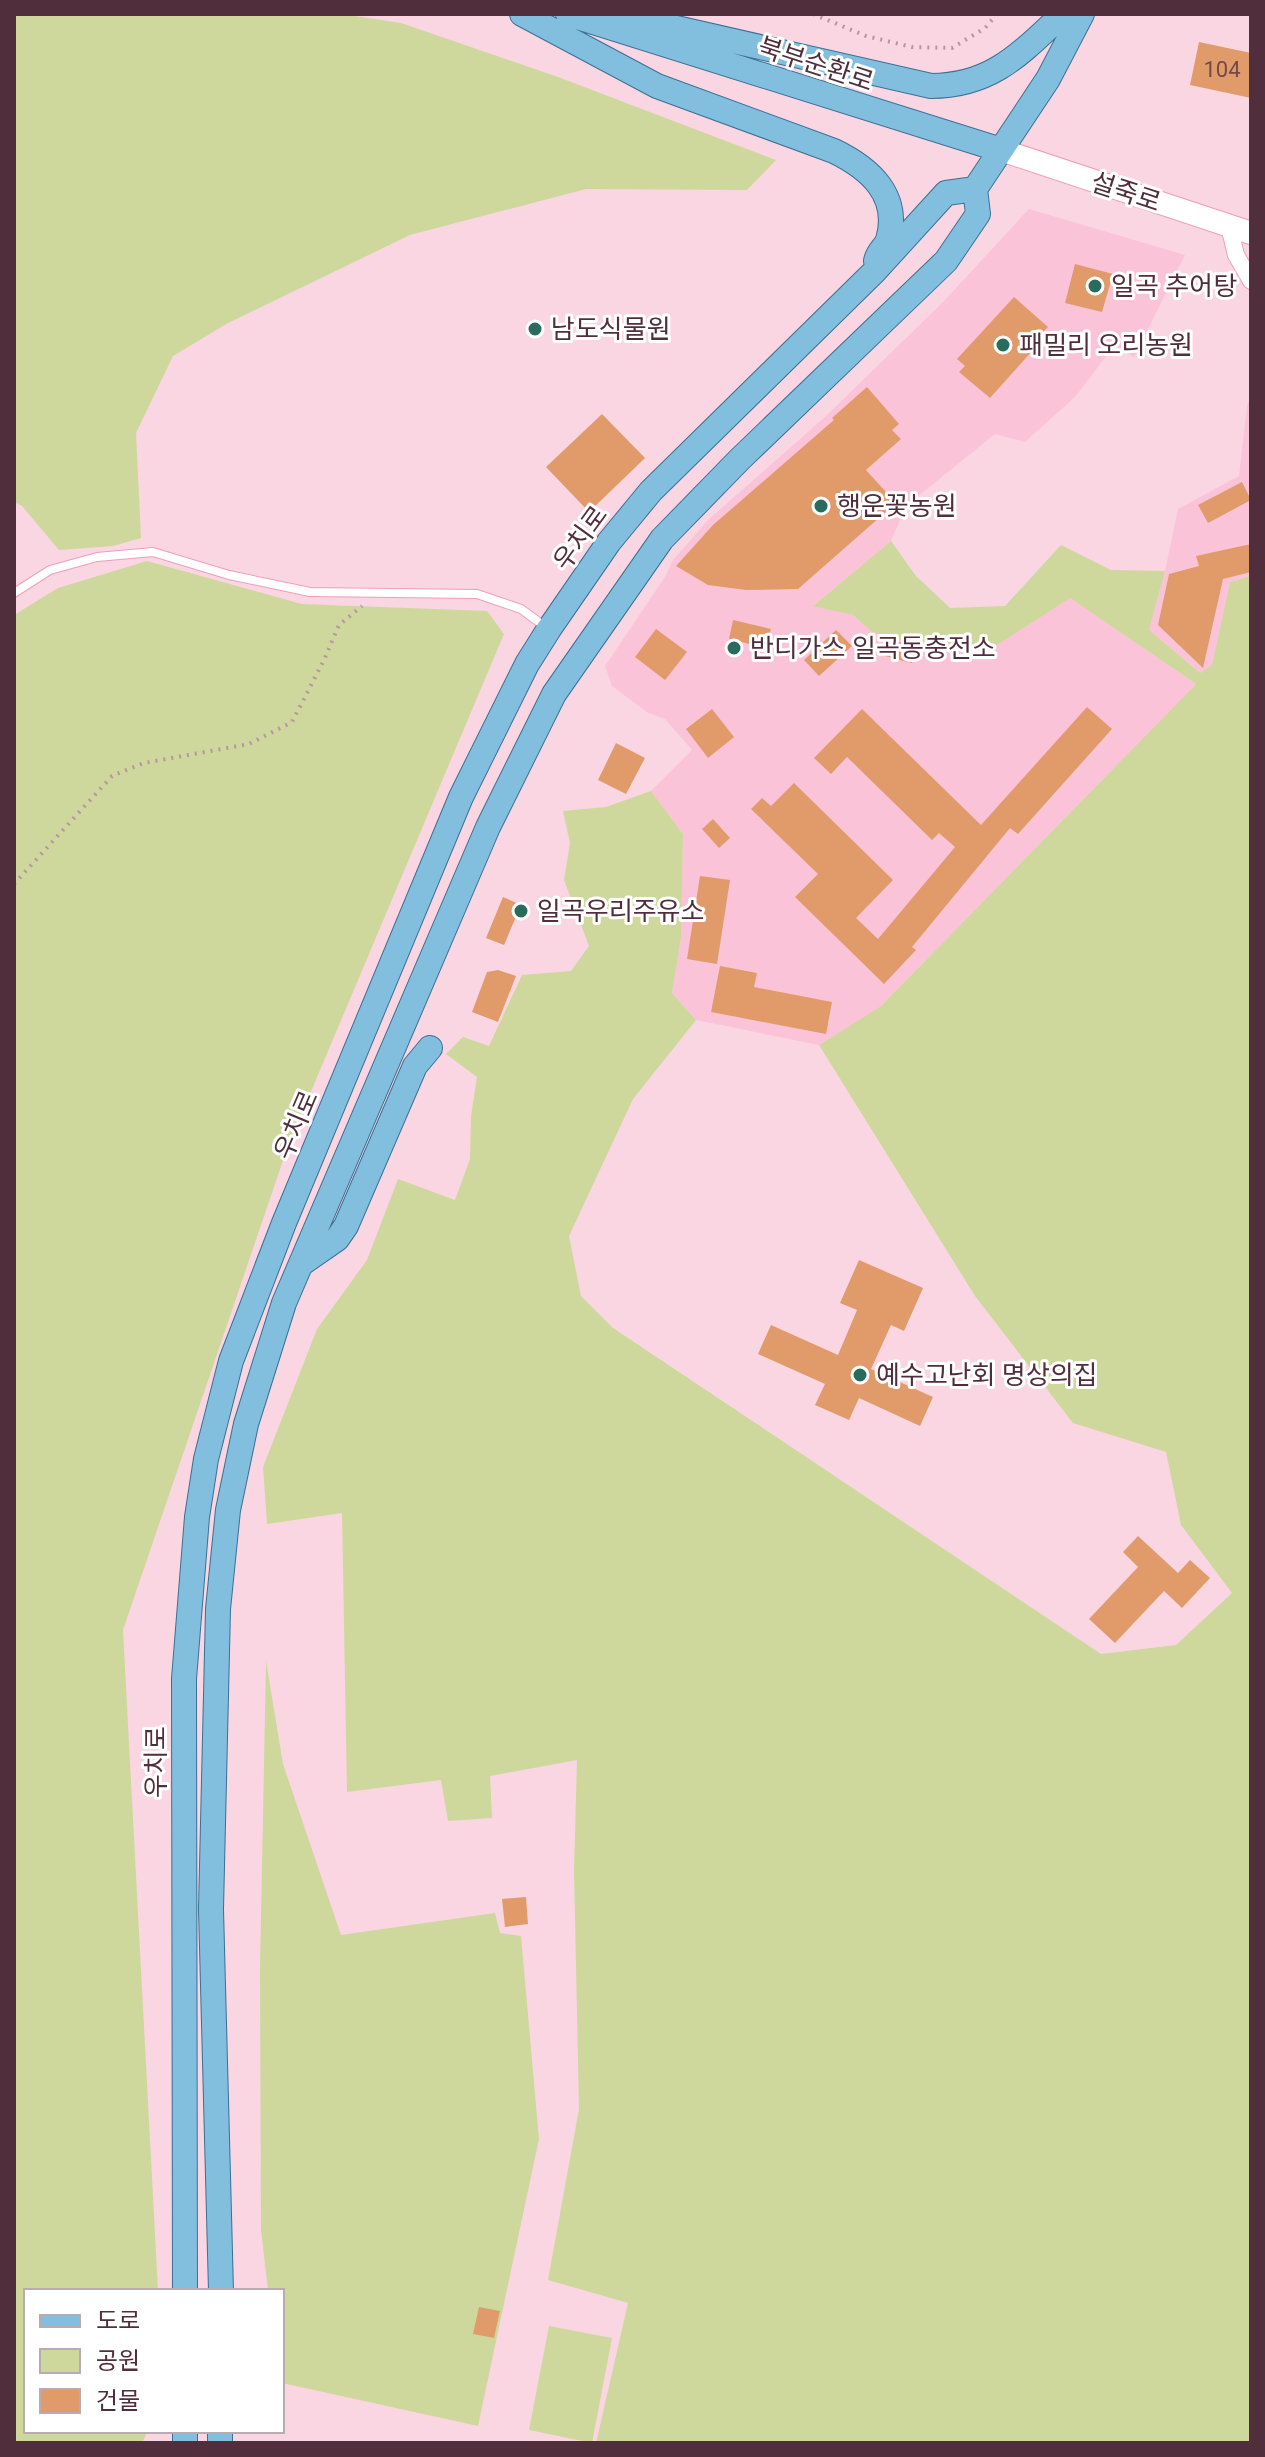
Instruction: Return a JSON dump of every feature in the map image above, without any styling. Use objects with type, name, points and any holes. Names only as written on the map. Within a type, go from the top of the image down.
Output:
[{"type":"main road","points":[[522,14],[657,86],[834,151],[874,176],[886,200],[890,218],[887,243],[878,252],[874,272]]},
{"type":"main road","name":"북부순환로","points":[[568,14],[1001,150]]},
{"type":"main road","points":[[615,14],[931,86],[953,86],[996,72],[1014,60],[1063,14]]},
{"type":"main road","points":[[221,2289],[211,1909],[218,1609],[228,1510],[246,1424],[284,1303],[488,827],[554,694],[662,539],[740,459],[946,261],[978,214],[975,189],[1048,79],[1082,14]]},
{"type":"main road","name":"설죽로","points":[[1001,150],[1251,233]]},
{"type":"main road","name":"우치로","points":[[185,2289],[184,1679],[197,1517],[206,1459],[231,1361],[284,1223],[461,797],[527,664],[549,629],[609,542],[651,491],[874,272],[946,193],[975,189]]},
{"type":"main road","points":[[301,1264],[337,1239],[346,1226],[415,1066],[430,1048]]},
{"type":"street","points":[[1229,226],[1236,255],[1251,281]]},
{"type":"lane","points":[[14,593],[50,570],[97,557],[153,552],[229,575],[310,592],[477,594],[521,609],[549,629]]},
{"type":"path","points":[[813,14],[866,36],[912,47],[938,48],[952,48],[985,28],[997,14]]},
{"type":"path","points":[[14,884],[112,776],[144,763],[249,744],[292,722],[339,625],[377,593]]},
{"type":"shaded area","points":[[1029,209],[1185,255],[1134,357],[1114,346],[1075,397],[1025,442],[995,434],[906,506],[891,541],[814,605],[853,615],[872,632],[985,652],[1070,598],[1196,684],[881,1006],[819,1045],[696,1020],[672,993],[681,937],[683,834],[651,791],[692,750],[665,719],[648,713],[612,686],[605,666],[665,577],[673,560],[708,520],[825,417],[943,302]]},
{"type":"shaded area","points":[[1251,395],[1251,576],[1230,582],[1212,666],[1200,673],[1149,630],[1178,509],[1239,476]]},
{"type":"green space","points":[[14,14],[342,14],[401,23],[558,77],[776,160],[747,190],[586,189],[410,235],[228,323],[173,356],[136,433],[141,538],[113,546],[59,550],[22,506],[14,502]]},
{"type":"green space","points":[[891,541],[916,576],[950,608],[1005,606],[1061,545],[1111,570],[1165,571],[1149,630],[1200,673],[1212,665],[1230,582],[1251,576],[1251,2443],[596,2443],[628,2303],[548,2280],[579,2109],[574,1871],[577,1760],[490,1776],[492,1818],[448,1821],[441,1780],[347,1792],[342,1513],[267,1524],[263,1467],[317,1329],[367,1260],[398,1179],[455,1200],[470,1159],[471,1116],[477,1077],[446,1054],[463,1037],[489,1046],[522,975],[571,971],[589,946],[564,880],[570,843],[563,811],[606,807],[651,791],[683,834],[681,937],[672,993],[696,1020],[633,1099],[569,1236],[581,1296],[613,1328],[1101,1654],[1176,1645],[1232,1593],[1181,1525],[1166,1452],[1073,1423],[975,1296],[819,1045],[881,1006],[1196,684],[1070,598],[986,652],[930,648],[872,632],[853,615],[813,606]]},
{"type":"green space","points":[[147,561],[302,604],[487,611],[504,634],[288,1146],[123,1630],[158,2289],[24,2289],[24,2433],[147,2433],[142,2443],[14,2443],[14,615],[58,588]]},
{"type":"green space","points":[[266,1661],[283,1764],[341,1935],[495,1913],[500,1933],[521,1936],[539,2139],[478,2426],[284,2383],[284,2289],[268,2289],[261,2229],[260,1968]]},
{"type":"green space","points":[[549,2326],[612,2338],[592,2443],[529,2430]]},
{"type":"building","points":[[1199,42],[1251,53],[1251,98],[1190,85]]},
{"type":"building","points":[[1075,264],[1113,274],[1102,312],[1065,303]]},
{"type":"building","points":[[1014,297],[1048,327],[1039,336],[1041,341],[990,398],[959,372],[965,366],[957,359]]},
{"type":"building","points":[[867,387],[899,424],[892,430],[901,439],[866,470],[896,503],[798,589],[746,590],[708,585],[676,566],[713,525],[834,420],[832,418]]},
{"type":"building","points":[[602,414],[645,458],[589,512],[546,467]]},
{"type":"building","points":[[1242,482],[1251,500],[1208,523],[1198,505]]},
{"type":"building","points":[[1251,544],[1251,572],[1223,579],[1203,668],[1158,625],[1169,574],[1199,566],[1196,556]]},
{"type":"building","points":[[733,620],[771,629],[766,648],[729,639]]},
{"type":"building","points":[[656,629],[687,652],[665,680],[635,657]]},
{"type":"building","points":[[836,630],[852,646],[819,676],[804,660]]},
{"type":"building","points":[[889,640],[916,646],[912,663],[885,656]]},
{"type":"building","points":[[1087,707],[1112,729],[1018,834],[1010,828],[912,947],[916,950],[884,984],[795,897],[818,874],[751,809],[762,798],[771,806],[794,783],[893,880],[856,918],[878,939],[955,847],[939,833],[932,840],[847,757],[831,774],[814,758],[862,709],[981,825]]},
{"type":"building","points":[[712,709],[734,737],[708,758],[686,729]]},
{"type":"building","points":[[616,743],[645,758],[626,794],[598,780]]},
{"type":"building","points":[[713,819],[730,838],[719,848],[702,829]]},
{"type":"building","points":[[700,876],[730,880],[717,964],[687,959]]},
{"type":"building","points":[[503,897],[521,905],[504,945],[486,938]]},
{"type":"building","points":[[720,966],[757,973],[754,987],[832,1002],[826,1034],[711,1012]]},
{"type":"building","points":[[498,970],[516,976],[498,1022],[472,1012],[487,972]]},
{"type":"building","points":[[859,1260],[923,1288],[904,1331],[891,1325],[871,1369],[933,1397],[920,1426],[859,1398],[849,1420],[815,1405],[825,1384],[758,1354],[771,1325],[838,1355],[857,1310],[840,1303]]},
{"type":"building","points":[[1138,1536],[1178,1573],[1190,1560],[1210,1578],[1182,1608],[1164,1591],[1115,1643],[1089,1619],[1138,1567],[1123,1552]]},
{"type":"building","points":[[526,1897],[528,1924],[505,1927],[502,1899]]},
{"type":"building","points":[[479,2307],[500,2311],[494,2338],[473,2334]]},
{"type":"place","name":"일곡 추어탕","points":[[1095,286]]},
{"type":"place","name":"남도식물원","points":[[535,329]]},
{"type":"place","name":"패밀리 오리농원","points":[[1003,345]]},
{"type":"place","name":"행운꽃농원","points":[[821,506]]},
{"type":"place","name":"반디가스 일곡동충전소","points":[[734,648]]},
{"type":"place","name":"일곡우리주유소","points":[[521,911]]},
{"type":"place","name":"예수고난회 명상의집","points":[[860,1375]]}]
